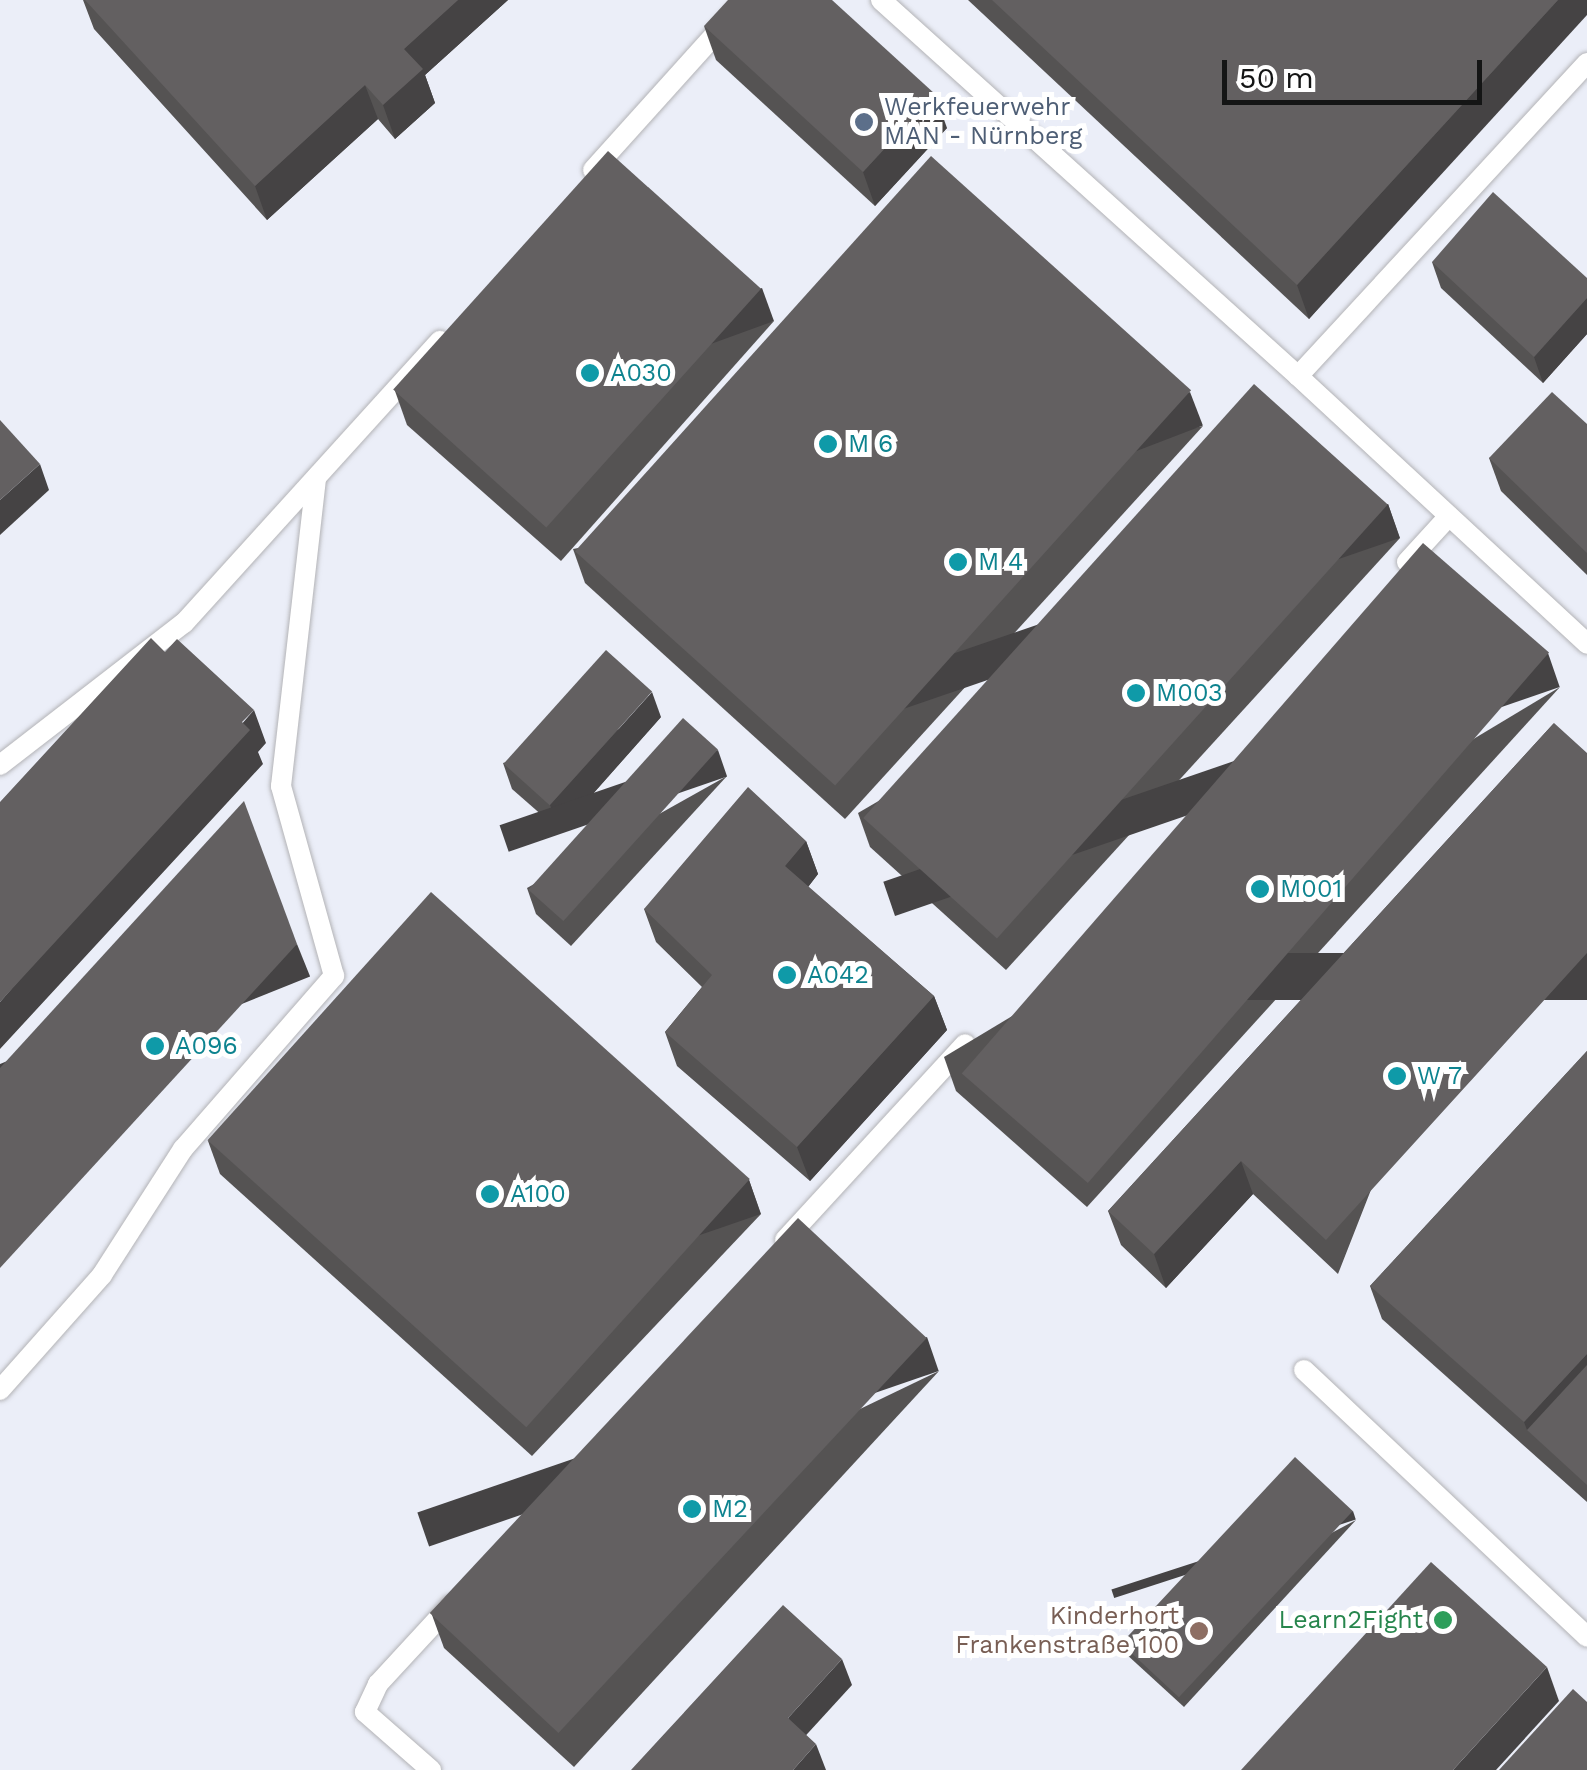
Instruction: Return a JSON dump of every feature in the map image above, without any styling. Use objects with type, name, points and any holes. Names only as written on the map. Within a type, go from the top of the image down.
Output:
[{"type":"lane","points":[[576,188],[746,0]]},
{"type":"lane","points":[[881,0],[1298,376],[1587,644]]},
{"type":"lane","points":[[1298,376],[1587,64]]},
{"type":"lane","points":[[0,765],[184,623],[459,318]]},
{"type":"lane","points":[[0,1390],[102,1275],[184,1149],[334,976],[281,786],[316,478]]},
{"type":"lane","points":[[1396,574],[1449,516]]},
{"type":"lane","points":[[766,1261],[981,1027]]},
{"type":"lane","points":[[1304,1370],[1587,1637]]},
{"type":"lane","points":[[431,1770],[365,1712],[378,1684],[472,1582]]},
{"type":"shaded area","points":[[0,0],[1587,0],[1587,1770],[0,1770]]},
{"type":"building","points":[[85,0],[458,0],[404,49],[423,69],[383,105],[365,85],[255,186]]},
{"type":"building","points":[[728,0],[832,0],[935,94],[863,172],[704,26]]},
{"type":"building","points":[[992,0],[1558,0],[1297,285]]},
{"type":"building","name":"A030","points":[[608,151],[761,289],[546,527],[393,390]]},
{"type":"building","points":[[931,156],[1191,390],[835,786],[575,551]]},
{"type":"building","points":[[1493,192],[1587,278],[1587,298],[1534,357],[1432,262]]},
{"type":"building","name":"M003","points":[[1254,384],[1388,504],[997,938],[863,818]]},
{"type":"building","points":[[1552,392],[1587,424],[1587,553],[1489,458]]},
{"type":"building","points":[[0,420],[40,464],[0,500]]},
{"type":"building","name":"M001","points":[[1423,543],[1549,653],[1088,1183],[962,1074]]},
{"type":"building","points":[[151,638],[165,652],[177,639],[254,710],[242,722],[250,730],[0,1002],[0,802]]},
{"type":"building","points":[[606,650],[652,691],[550,805],[504,764]]},
{"type":"building","points":[[683,718],[718,749],[563,921],[528,890]]},
{"type":"building","name":"W 7","points":[[1554,723],[1587,753],[1587,953],[1326,1240],[1241,1161],[1154,1254],[1108,1211]]},
{"type":"building","name":"A042","points":[[748,787],[806,841],[785,866],[934,996],[797,1147],[665,1032],[712,975],[644,909]]},
{"type":"building","name":"A096","points":[[244,801],[297,944],[0,1268],[0,1068]]},
{"type":"building","name":"A100","points":[[431,892],[750,1179],[526,1427],[208,1140]]},
{"type":"building","points":[[1587,1051],[1587,1354],[1524,1422],[1370,1286]]},
{"type":"building","name":"M2","points":[[798,1218],[927,1338],[558,1733],[430,1613]]},
{"type":"building","points":[[1587,1365],[1587,1485],[1527,1430]]},
{"type":"building","points":[[1295,1457],[1353,1511],[1179,1697],[1121,1643]]},
{"type":"building","points":[[1431,1562],[1547,1667],[1453,1770],[1241,1770]]},
{"type":"building","points":[[783,1605],[842,1659],[788,1718],[816,1744],[793,1770],[631,1770]]},
{"type":"building","points":[[1573,1689],[1587,1702],[1587,1770],[1499,1770]]},
{"type":"place","name":"Werkfeuerwehr MAN - Nürnberg","points":[[864,122]]},
{"type":"place","name":"A030","points":[[590,373]]},
{"type":"place","name":"M 6","points":[[828,444]]},
{"type":"place","name":"M 4","points":[[958,562]]},
{"type":"place","name":"M003","points":[[1136,693]]},
{"type":"place","name":"M001","points":[[1260,889]]},
{"type":"place","name":"A042","points":[[787,975]]},
{"type":"place","name":"A096","points":[[155,1046]]},
{"type":"place","name":"W 7","points":[[1397,1076]]},
{"type":"place","name":"A100","points":[[490,1194]]},
{"type":"place","name":"M2","points":[[692,1509]]},
{"type":"place","name":"Learn2Fight","points":[[1443,1620]]},
{"type":"place","name":"Kinderhort Frankenstraße 100","points":[[1199,1631]]}]
